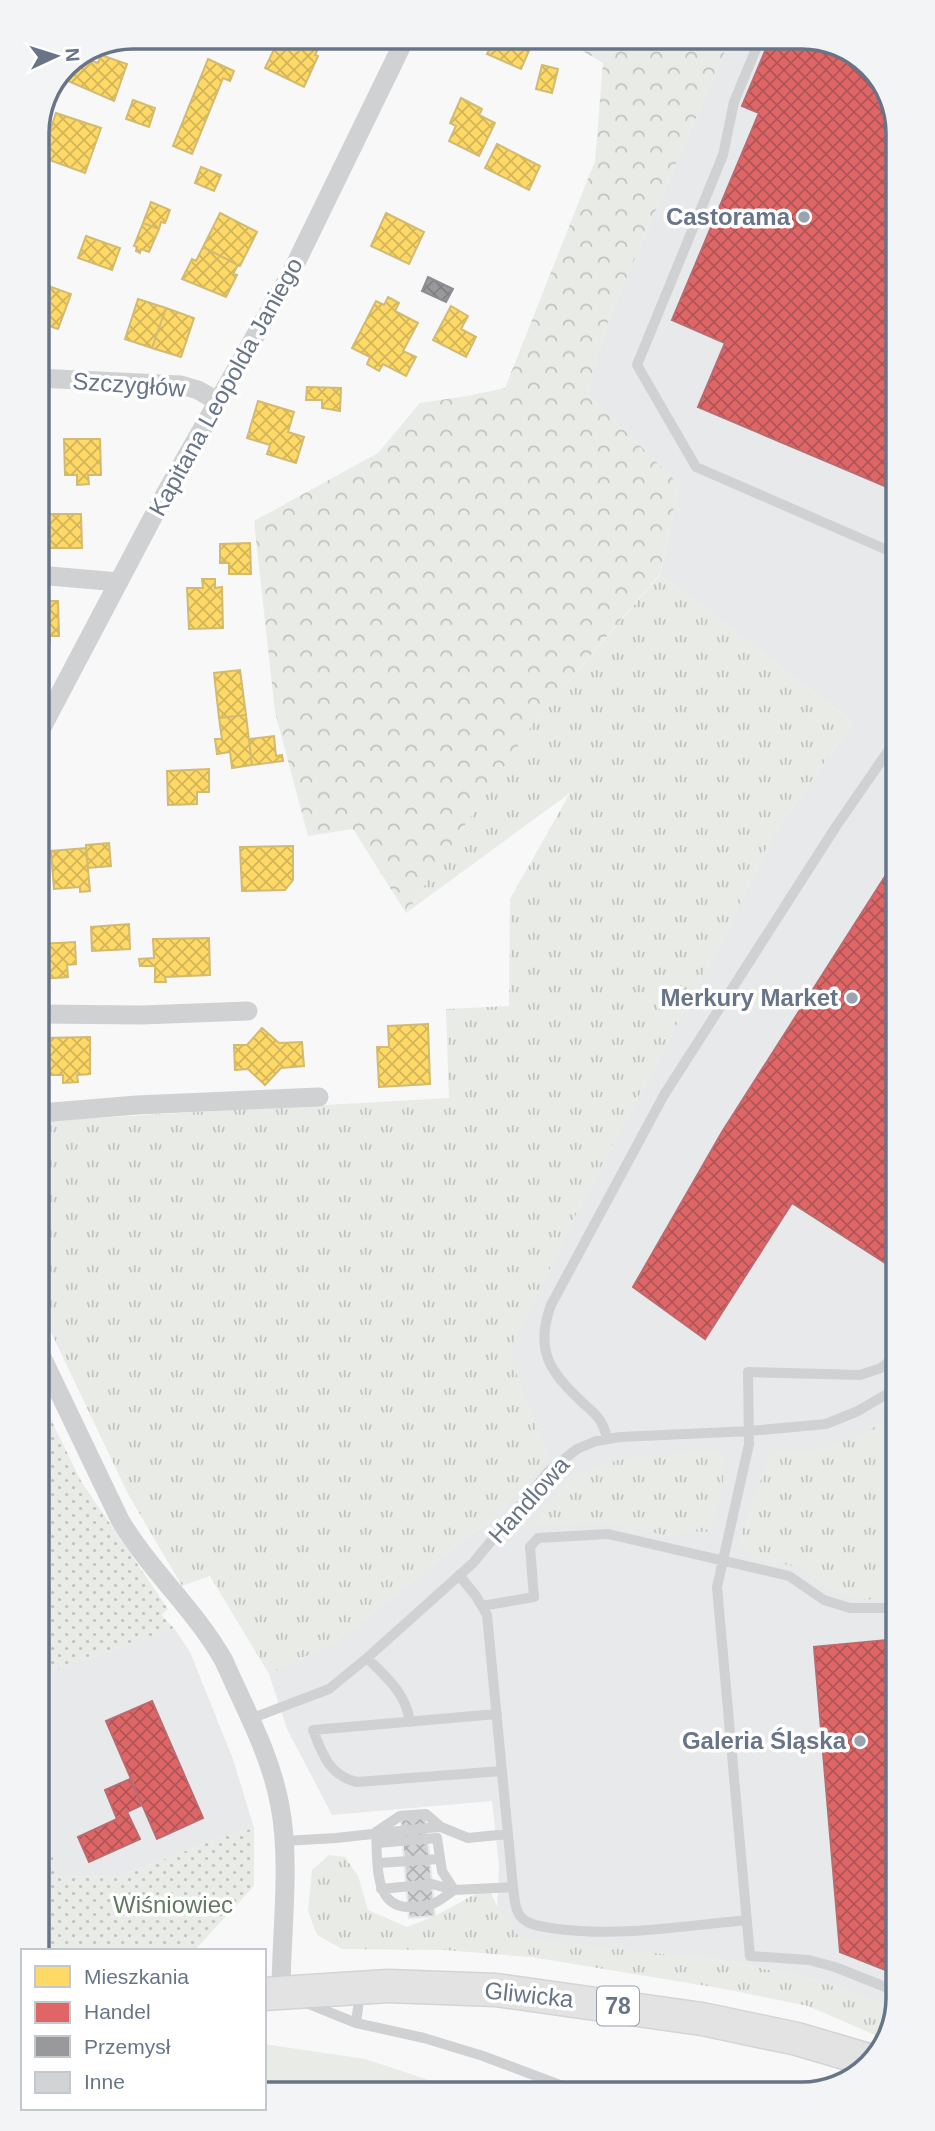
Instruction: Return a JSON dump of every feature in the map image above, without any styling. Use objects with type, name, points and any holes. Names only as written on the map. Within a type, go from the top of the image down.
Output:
[{"type":"main road","name":"Gliwicka","points":[[272,1993],[414,1986],[496,1990],[702,2019],[797,2039],[860,2058]]},
{"type":"street","name":"Kapitana Leopolda Janiego","points":[[49,712],[217,401],[302,253],[400,49]]},
{"type":"street","name":"Szczygłów","points":[[49,379],[181,385],[198,390],[217,401]]},
{"type":"street","points":[[49,576],[119,582]]},
{"type":"street","points":[[49,1014],[248,1011]]},
{"type":"street","points":[[49,1112],[137,1105],[319,1097]]},
{"type":"street","points":[[49,1372],[120,1520],[135,1545],[205,1629],[224,1661],[276,1788],[283,1841],[272,1993]]},
{"type":"lane","points":[[756,49],[734,102],[723,155],[637,365],[696,467],[886,550]]},
{"type":"lane","points":[[607,1438],[599,1416],[555,1373],[546,1354],[542,1338],[551,1305],[664,1095],[835,828],[886,754]]},
{"type":"lane","points":[[886,1364],[860,1375],[748,1373],[749,1444],[717,1587],[750,1956],[809,1960],[886,1987]]},
{"type":"lane","name":"Handlowa","points":[[250,1719],[329,1689],[367,1658],[459,1575],[495,1539],[559,1462],[577,1448],[607,1438],[817,1425],[843,1419],[886,1394]]},
{"type":"lane","points":[[482,1606],[534,1597],[530,1547],[538,1538],[594,1533],[789,1576],[818,1596],[837,1605],[863,1610],[886,1609]]},
{"type":"lane","points":[[459,1575],[482,1606],[488,1623],[513,1887],[520,1916],[528,1923],[542,1927],[608,1932],[747,1920]]},
{"type":"lane","points":[[367,1658],[400,1690],[410,1722]]},
{"type":"lane","points":[[497,1714],[313,1730],[332,1769],[343,1778],[357,1782],[502,1771]]},
{"type":"lane","points":[[376,1838],[440,1827],[468,1838],[508,1834]]},
{"type":"lane","points":[[376,1838],[381,1889],[392,1904],[408,1908],[434,1906],[454,1890]]},
{"type":"lane","points":[[283,1841],[437,1838],[442,1871],[454,1890]]},
{"type":"lane","points":[[379,1864],[439,1859]]},
{"type":"lane","points":[[381,1889],[432,1884],[454,1890],[513,1887]]},
{"type":"lane","points":[[356,2023],[361,1987]]},
{"type":"lane","points":[[272,1993],[356,2023],[424,2038],[483,2056],[552,2082]]},
{"type":"shaded area","points":[[726,49],[819,51],[844,60],[861,74],[872,86],[882,106],[886,133],[885,2007],[817,1980],[727,1961],[496,1936],[499,1865],[492,1801],[332,1815],[287,1729],[269,1674],[325,1647],[355,1627],[492,1519],[548,1457],[509,1351],[581,1204],[725,934],[771,838],[853,722],[660,575],[679,484],[587,394],[609,318]]},
{"type":"shaded area","points":[[174,1628],[190,1652],[233,1759],[254,1828],[217,1839],[118,1877],[58,1876],[49,1848],[49,1672]]},
{"type":"green space","points":[[579,49],[726,49],[609,318],[587,394],[679,484],[660,574],[536,719],[406,913],[353,829],[308,836],[275,712],[254,521],[378,453],[420,403],[505,388],[595,161],[603,63]]},
{"type":"green space","points":[[660,575],[853,722],[771,838],[725,934],[581,1204],[510,1351],[522,1392],[548,1457],[492,1519],[355,1627],[325,1647],[269,1674],[210,1576],[182,1586],[128,1494],[49,1328],[49,1120],[449,1098],[446,1009],[509,1006],[510,899],[570,793],[406,913],[536,719]]},
{"type":"green space","points":[[49,1415],[81,1481],[168,1609],[161,1615],[174,1628],[49,1672]]},
{"type":"green space","points":[[886,1421],[886,1598],[859,1600],[829,1590],[800,1567],[754,1559],[739,1543],[772,1451],[816,1450],[856,1437]]},
{"type":"green space","points":[[717,1449],[724,1458],[723,1484],[710,1532],[682,1531],[679,1538],[603,1522],[529,1527],[576,1474],[621,1459]]},
{"type":"green space","name":"Wiśniowiec","points":[[254,1828],[254,1886],[196,1949],[49,1949],[49,1847],[59,1876],[118,1877],[217,1839]]},
{"type":"green space","points":[[329,1855],[345,1857],[358,1876],[368,1910],[407,1927],[435,1916],[488,1887],[498,1908],[520,1938],[727,1961],[817,1980],[885,2007],[882,2025],[877,2036],[808,2006],[725,1989],[531,1957],[444,1950],[342,1949],[317,1935],[308,1911],[312,1870]]},
{"type":"green space","points":[[266,2044],[365,2059],[435,2082],[266,2082]]},
{"type":"building: Mieszkania","points":[[274,49],[318,49],[315,55],[318,56],[304,87],[265,68]]},
{"type":"building: Mieszkania","points":[[489,49],[530,49],[521,69],[487,54]]},
{"type":"building: Mieszkania","points":[[101,55],[127,64],[114,101],[91,91],[91,60],[98,63]]},
{"type":"building: Mieszkania","points":[[208,59],[234,71],[230,81],[223,78],[192,154],[173,146]]},
{"type":"building: Mieszkania","points":[[542,65],[558,69],[552,93],[536,89]]},
{"type":"building: Mieszkania","points":[[461,98],[482,109],[479,115],[495,123],[479,156],[449,141],[456,126],[450,123]]},
{"type":"building: Mieszkania","points":[[133,100],[155,108],[149,127],[126,119]]},
{"type":"building: Mieszkania","points":[[56,113],[101,128],[85,173],[49,160],[49,134]]},
{"type":"building: Mieszkania","points":[[497,144],[540,166],[529,190],[485,168]]},
{"type":"building: Mieszkania","points":[[201,167],[221,175],[214,191],[195,183]]},
{"type":"building: Mieszkania","points":[[151,202],[170,210],[165,223],[161,222],[159,229],[143,223]]},
{"type":"building: Mieszkania","points":[[220,213],[257,232],[240,266],[203,247]]},
{"type":"building: Mieszkania","points":[[386,213],[424,232],[409,264],[371,246]]},
{"type":"building: Mieszkania","points":[[143,223],[159,229],[149,252],[141,249],[140,253],[134,246]]},
{"type":"building: Mieszkania","points":[[86,236],[120,248],[112,270],[78,258]]},
{"type":"building: Mieszkania","points":[[203,247],[238,265],[233,274],[237,275],[226,297],[182,279],[192,259],[196,261]]},
{"type":"building: Mieszkania","points":[[49,286],[71,294],[58,329],[49,326]]},
{"type":"building: Mieszkania","points":[[388,297],[399,303],[395,311],[418,323],[403,351],[416,357],[406,376],[383,364],[379,371],[367,364],[370,357],[352,348],[376,301],[384,305]]},
{"type":"building: Mieszkania","points":[[138,299],[166,308],[152,348],[125,339]]},
{"type":"building: Mieszkania","points":[[451,306],[468,316],[461,329],[476,337],[466,357],[433,340]]},
{"type":"building: Mieszkania","points":[[166,308],[194,318],[181,357],[152,348]]},
{"type":"building: Mieszkania","points":[[307,387],[341,388],[340,411],[322,408],[322,400],[306,400]]},
{"type":"building: Mieszkania","points":[[258,401],[294,412],[288,432],[304,437],[296,463],[267,454],[270,445],[247,438]]},
{"type":"building: Mieszkania","points":[[64,439],[100,439],[101,475],[88,475],[89,484],[77,485],[77,475],[65,475]]},
{"type":"building: Mieszkania","points":[[49,514],[81,514],[82,548],[49,548]]},
{"type":"building: Mieszkania","points":[[250,543],[251,574],[229,574],[229,563],[220,563],[220,544]]},
{"type":"building: Mieszkania","points":[[202,579],[215,579],[215,588],[222,587],[223,628],[189,629],[187,588],[203,588]]},
{"type":"building: Mieszkania","points":[[49,601],[58,601],[59,636],[50,636],[50,642]]},
{"type":"building: Mieszkania","points":[[240,670],[246,715],[219,718],[214,673]]},
{"type":"building: Mieszkania","points":[[246,715],[252,765],[232,768],[230,752],[217,754],[215,739],[222,739],[219,718]]},
{"type":"building: Mieszkania","points":[[274,736],[276,756],[282,755],[283,761],[252,765],[249,739]]},
{"type":"building: Mieszkania","points":[[209,769],[209,792],[197,792],[197,804],[168,805],[167,771]]},
{"type":"building: Mieszkania","points":[[109,843],[111,866],[88,868],[86,845]]},
{"type":"building: Mieszkania","points":[[293,846],[293,880],[285,890],[242,891],[240,847]]},
{"type":"building: Mieszkania","points":[[86,848],[90,891],[80,892],[80,887],[54,889],[51,851]]},
{"type":"building: Mieszkania","points":[[129,924],[130,949],[92,951],[91,927]]},
{"type":"building: Mieszkania","points":[[209,938],[210,975],[165,977],[166,982],[155,982],[155,966],[140,966],[139,959],[154,958],[153,939]]},
{"type":"building: Mieszkania","points":[[75,942],[76,964],[67,965],[68,977],[49,978],[49,943]]},
{"type":"building: Mieszkania","points":[[428,1024],[430,1084],[379,1087],[377,1047],[389,1047],[388,1026]]},
{"type":"building: Mieszkania","points":[[262,1028],[279,1043],[302,1042],[304,1066],[281,1068],[265,1085],[248,1069],[235,1070],[234,1045],[247,1045]]},
{"type":"building: Mieszkania","points":[[90,1037],[90,1074],[77,1075],[78,1082],[63,1083],[63,1075],[49,1075],[49,1038]]},
{"type":"building: Handel","name":"Castorama","points":[[766,49],[808,49],[834,55],[853,66],[872,86],[882,106],[886,133],[886,487],[698,407],[725,343],[672,320],[759,113],[742,106]]},
{"type":"building: Handel","name":"Merkury Market","points":[[886,875],[886,1264],[792,1203],[705,1339],[633,1287],[722,1132]]},
{"type":"building: Handel","name":"Galeria Śląska","points":[[886,1640],[886,1970],[840,1952],[814,1647]]},
{"type":"building: Handel","points":[[152,1701],[203,1818],[157,1839],[106,1721]]},
{"type":"building: Handel","points":[[130,1779],[142,1805],[127,1812],[140,1839],[89,1862],[78,1837],[117,1819],[105,1790]]},
{"type":"building: Przemysł","points":[[428,277],[453,289],[446,302],[422,291]]},
{"type":"building: Inne","points":[[425,1810],[435,1916],[409,1918],[400,1812]]},
{"type":"place","name":"Castorama","points":[[804,217]]},
{"type":"place","name":"Merkury Market","points":[[852,998]]},
{"type":"place","name":"Galeria Śląska","points":[[860,1741]]}]
